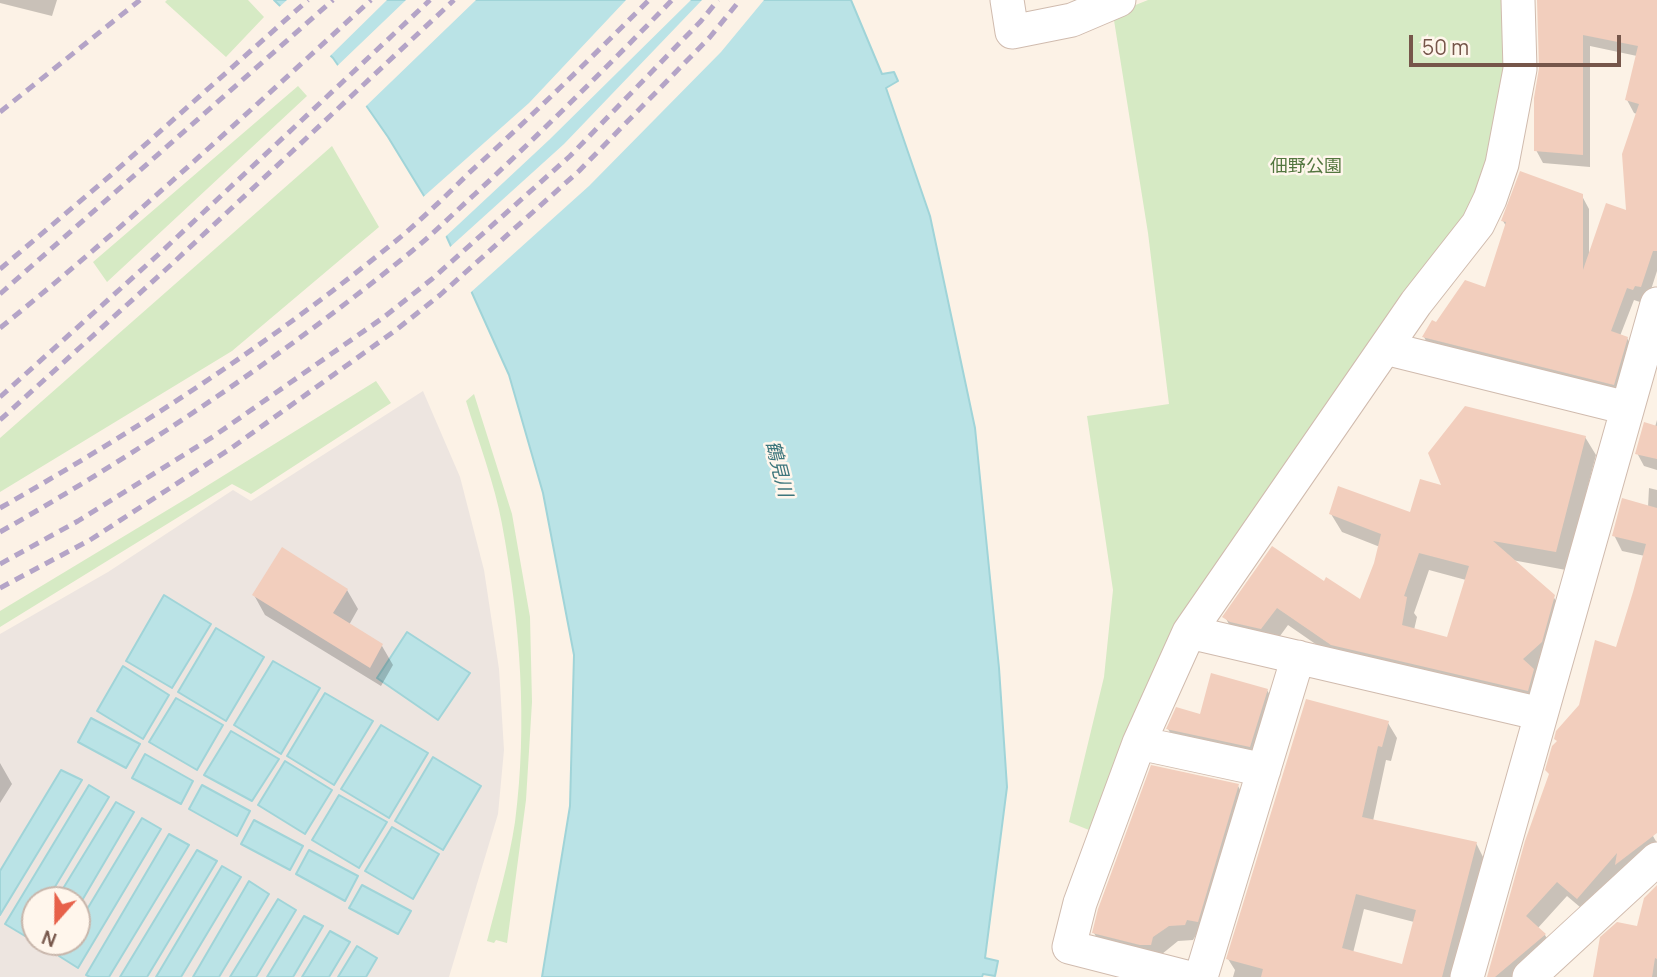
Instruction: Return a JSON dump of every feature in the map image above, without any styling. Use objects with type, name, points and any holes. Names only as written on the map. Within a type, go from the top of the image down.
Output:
[{"type":"street","points":[[1007,0],[1012,32],[1072,20],[1119,0]]},
{"type":"street","points":[[1186,977],[1069,947],[1080,904],[1139,743],[1189,632],[1416,303],[1478,225],[1502,164],[1520,69],[1518,0]]},
{"type":"street","points":[[1467,977],[1657,304]]},
{"type":"street","points":[[1385,348],[1627,408]]},
{"type":"street","points":[[1189,632],[1541,714]]},
{"type":"street","points":[[1201,977],[1298,657]]},
{"type":"street","points":[[1139,743],[1264,770]]},
{"type":"street","points":[[1529,977],[1657,859]]},
{"type":"shaded area","points":[[423,391],[460,477],[484,570],[499,669],[504,750],[498,814],[449,977],[0,977],[0,634],[108,572],[233,490],[251,501]]},
{"type":"green space","points":[[248,0],[264,17],[226,57],[165,2]]},
{"type":"green space","name":"佃野公園","points":[[1148,0],[1507,0],[1507,68],[1490,160],[1466,226],[1153,686],[1089,830],[1069,822],[1104,677],[1113,590],[1087,416],[1169,404],[1148,233],[1113,14]]},
{"type":"green space","points":[[298,86],[307,96],[107,282],[93,262]]},
{"type":"green space","points":[[332,146],[379,227],[232,351],[0,492],[0,438]]},
{"type":"green space","points":[[376,381],[391,403],[251,494],[232,484],[0,627],[0,611]]},
{"type":"green space","points":[[474,394],[512,514],[530,617],[532,702],[526,800],[507,943],[487,941],[515,822],[521,748],[520,673],[502,524],[491,478],[466,401]]},
{"type":"water","name":"鶴見川","points":[[274,0],[851,0],[882,74],[894,72],[898,81],[886,88],[930,216],[975,428],[999,668],[1007,787],[985,958],[998,961],[995,976],[542,977],[570,806],[574,655],[543,493],[509,375],[440,222],[388,137],[333,58]]},
{"type":"water","points":[[164,595],[211,624],[172,688],[126,661]]},
{"type":"water","points":[[216,628],[264,657],[226,721],[178,692]]},
{"type":"water","points":[[407,632],[470,673],[438,720],[377,678]]},
{"type":"water","points":[[273,661],[320,688],[281,754],[234,725]]},
{"type":"water","points":[[123,666],[169,695],[143,739],[97,711]]},
{"type":"water","points":[[325,693],[373,721],[334,785],[287,756]]},
{"type":"water","points":[[176,698],[223,725],[197,770],[149,742]]},
{"type":"water","points":[[91,718],[140,744],[126,768],[78,742]]},
{"type":"water","points":[[381,725],[428,753],[389,818],[341,789]]},
{"type":"water","points":[[231,731],[279,759],[252,801],[204,775]]},
{"type":"water","points":[[145,754],[193,781],[181,804],[132,778]]},
{"type":"water","points":[[433,757],[481,786],[443,850],[395,821]]},
{"type":"water","points":[[285,761],[332,790],[305,834],[258,805]]},
{"type":"water","points":[[61,770],[82,780],[0,915],[0,871]]},
{"type":"water","points":[[89,785],[109,797],[55,886],[28,886]]},
{"type":"water","points":[[202,785],[250,811],[237,836],[189,809]]},
{"type":"water","points":[[339,795],[387,822],[359,868],[312,840]]},
{"type":"water","points":[[116,802],[134,812],[91,886],[65,886]]},
{"type":"water","points":[[142,818],[161,829],[91,946],[91,903]]},
{"type":"water","points":[[254,820],[303,846],[290,870],[241,844]]},
{"type":"water","points":[[392,827],[439,854],[413,899],[365,871]]},
{"type":"water","points":[[169,834],[189,845],[109,977],[86,975]]},
{"type":"water","points":[[197,850],[217,861],[147,977],[120,977]]},
{"type":"water","points":[[309,850],[358,876],[345,901],[296,874]]},
{"type":"water","points":[[222,866],[241,877],[181,977],[156,977]]},
{"type":"water","points":[[249,881],[269,894],[219,977],[193,977]]},
{"type":"water","points":[[362,885],[411,911],[398,934],[349,908]]},
{"type":"water","points":[[21,898],[21,934],[5,924]]},
{"type":"water","points":[[278,899],[296,910],[256,977],[230,977]]},
{"type":"water","points":[[304,916],[323,926],[293,977],[267,977]]},
{"type":"water","points":[[330,931],[350,942],[329,977],[302,977]]},
{"type":"water","points":[[357,946],[377,958],[366,977],[338,977]]},
{"type":"water","points":[[59,956],[85,956],[78,968]]},
{"type":"pier","points":[[287,0],[387,0],[328,58],[278,8]]},
{"type":"pier","points":[[406,0],[476,0],[364,108],[335,68]]},
{"type":"pier","points":[[626,0],[691,0],[549,140],[444,238],[422,198],[529,103]]},
{"type":"pier","points":[[702,0],[764,0],[721,52],[589,186],[470,293],[449,248],[564,144]]},
{"type":"building","points":[[1537,0],[1657,0],[1657,251],[1653,251],[1641,287],[1635,286],[1633,290],[1627,288],[1611,331],[1628,337],[1614,385],[1422,337],[1432,320],[1436,322],[1465,280],[1485,287],[1506,222],[1501,221],[1520,171],[1583,194],[1583,270],[1606,203],[1626,210],[1622,154],[1639,104],[1625,100],[1638,46],[1583,35],[1583,155],[1534,151],[1534,98],[1539,68]]},
{"type":"building","points":[[1465,406],[1586,436],[1556,552],[1493,541],[1555,595],[1542,642],[1523,659],[1534,669],[1528,691],[1331,645],[1277,608],[1261,629],[1230,622],[1222,617],[1272,546],[1324,581],[1326,577],[1360,599],[1374,563],[1381,534],[1329,514],[1338,486],[1410,512],[1420,479],[1441,485],[1428,453]],"holes":[[[1419,553],[1469,566],[1447,637],[1402,625],[1407,597],[1404,596]]]},
{"type":"building","points":[[1644,422],[1657,426],[1657,459],[1635,454]]},
{"type":"building","points":[[1622,498],[1657,508],[1657,833],[1615,865],[1617,853],[1577,899],[1557,882],[1526,916],[1546,934],[1495,977],[1487,977],[1525,841],[1549,774],[1545,770],[1552,746],[1557,741],[1554,739],[1556,731],[1579,705],[1595,640],[1616,647],[1633,592],[1646,544],[1612,536]]},
{"type":"building","points":[[282,547],[348,589],[333,613],[383,644],[370,668],[252,595]]},
{"type":"building","points":[[1211,673],[1268,689],[1250,747],[1166,729],[1176,707],[1200,714]]},
{"type":"building","points":[[1306,699],[1389,721],[1382,747],[1378,746],[1362,817],[1477,842],[1442,977],[1261,977],[1263,969],[1226,959]],"holes":[[[1356,894],[1416,910],[1402,964],[1342,948]]]},
{"type":"building","points":[[1151,765],[1239,784],[1198,922],[1187,920],[1185,925],[1169,926],[1153,937],[1151,945],[1140,945],[1092,933],[1098,909]]},
{"type":"building","points":[[1657,885],[1657,959],[1655,958],[1652,977],[1593,977],[1600,937],[1617,922],[1637,926],[1644,898]]},
{"type":"railway","points":[[0,112],[140,0]]},
{"type":"railway","points":[[0,269],[111,175],[308,0]]},
{"type":"railway","points":[[0,294],[333,0]]},
{"type":"railway","points":[[0,328],[142,208],[371,0]]},
{"type":"railway","points":[[0,397],[159,254],[430,0]]},
{"type":"railway","points":[[0,420],[173,263],[454,0]]},
{"type":"railway","points":[[0,508],[157,414],[258,346],[356,273],[403,235],[515,131],[649,0]]},
{"type":"railway","points":[[0,532],[160,435],[363,290],[420,244],[500,170],[672,0]]},
{"type":"railway","points":[[0,564],[78,521],[214,436],[384,317],[432,279],[570,156],[701,21],[718,0]]},
{"type":"railway","points":[[0,588],[90,540],[230,449],[396,330],[440,295],[579,171],[710,37],[740,0]]}]
